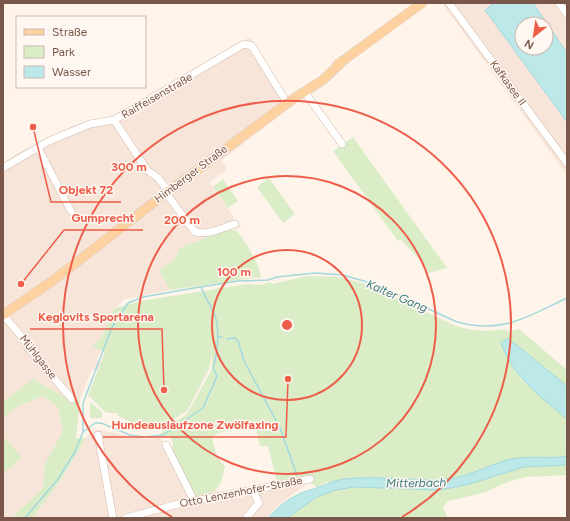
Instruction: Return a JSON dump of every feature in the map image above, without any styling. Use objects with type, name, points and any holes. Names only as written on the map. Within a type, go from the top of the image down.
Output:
[{"type":"main road","name":"Himberger Straße","points":[[3,315],[55,279],[167,192],[287,104],[304,91],[316,77],[342,62],[422,3]]},
{"type":"street","name":"Kafkasee II","points":[[449,3],[567,163]]},
{"type":"street","points":[[559,3],[567,14]]},
{"type":"street","name":"Raiffeisenstraße","points":[[3,168],[50,141],[90,124],[114,120],[244,44],[249,44],[287,104]]},
{"type":"street","points":[[304,91],[342,144]]},
{"type":"street","points":[[114,120],[147,170],[155,174],[194,231],[200,234],[206,234],[235,224]]},
{"type":"street","points":[[38,148],[72,211]]},
{"type":"street","name":"Mühlgasse","points":[[3,315],[23,338],[29,349],[72,399]]},
{"type":"street","points":[[98,435],[113,518]]},
{"type":"street","points":[[166,445],[194,501]]},
{"type":"street","name":"Otto Lenzenhofer-Straße","points":[[126,518],[194,501],[310,479]]},
{"type":"street","points":[[246,518],[259,503],[252,489]]},
{"type":"shaded area","points":[[442,3],[567,3],[567,175]]},
{"type":"shaded area","points":[[250,37],[291,107],[222,160],[227,170],[209,182],[241,228],[228,229],[180,248],[174,260],[159,270],[170,290],[125,299],[115,308],[100,340],[93,346],[101,350],[96,360],[101,362],[97,371],[92,369],[80,399],[70,400],[33,379],[3,402],[3,164],[16,154],[75,125],[113,116]]},
{"type":"shaded area","points":[[43,396],[58,407],[63,431],[45,464],[43,488],[12,518],[3,518],[3,473],[22,458],[3,436],[3,418],[18,406]]},
{"type":"shaded area","points":[[95,429],[145,439],[159,437],[172,451],[221,495],[309,482],[277,506],[266,518],[32,518],[57,486],[86,438]]},
{"type":"green space","points":[[353,137],[447,268],[425,274],[425,269],[420,260],[401,239],[398,241],[333,151]]},
{"type":"green space","points":[[269,178],[295,214],[283,223],[257,187]]},
{"type":"green space","points":[[223,179],[238,201],[228,208],[213,187]]},
{"type":"green space","points":[[228,229],[237,231],[245,241],[255,259],[261,277],[170,290],[159,270],[174,260],[180,248]]},
{"type":"green space","points":[[308,276],[340,277],[368,285],[462,328],[486,331],[504,329],[507,332],[519,329],[567,370],[567,386],[508,339],[520,378],[567,419],[567,456],[519,458],[505,461],[476,473],[450,479],[327,482],[317,487],[309,482],[277,483],[268,446],[260,446],[256,430],[239,428],[222,432],[212,437],[216,455],[225,467],[221,482],[213,491],[194,497],[172,451],[173,443],[170,436],[159,437],[163,430],[187,414],[212,369],[212,353],[209,369],[187,411],[155,430],[148,430],[118,416],[118,413],[106,413],[88,395],[105,352],[92,346],[100,340],[115,308],[146,300],[248,284],[261,285],[270,282],[272,284]]},
{"type":"green space","points":[[33,379],[70,400],[80,399],[76,438],[86,438],[57,486],[32,518],[12,518],[43,488],[45,464],[63,431],[58,407],[43,396],[18,406],[3,418],[3,402]]},
{"type":"green space","points":[[90,402],[102,412],[102,418],[90,418]]},
{"type":"green space","points":[[3,436],[22,458],[3,473]]},
{"type":"green space","points":[[567,465],[567,475],[526,477],[510,481],[483,493],[448,501],[443,507],[448,518],[287,518],[317,497],[336,490],[354,487],[440,490],[524,467]]},
{"type":"water","points":[[494,3],[533,3],[542,16],[514,16],[514,50],[485,10]]},
{"type":"water","points":[[554,34],[567,53],[567,122],[519,56],[554,56]]},
{"type":"water","points":[[508,338],[567,386],[567,419],[547,403],[520,376],[506,355],[501,343]]},
{"type":"water","name":"Mitterbach","points":[[567,456],[567,465],[524,467],[466,485],[440,490],[354,487],[336,490],[317,497],[287,518],[268,518],[277,508],[292,497],[340,480],[358,478],[422,480],[448,479],[466,475],[500,462],[518,458]]},
{"type":"waterway","name":"Kalter Gang","points":[[25,518],[58,479],[75,452],[83,432],[83,403],[112,327],[128,303],[143,297],[188,289],[238,281],[268,280],[277,277],[315,273],[343,275],[374,284],[457,322],[473,325],[488,326],[514,322],[567,298]]},
{"type":"waterway","points":[[83,432],[95,423],[101,423],[130,435],[144,437],[163,435],[203,408],[217,376],[213,368],[218,330],[215,315],[201,287]]},
{"type":"waterway","points":[[217,336],[222,337]]},
{"type":"waterway","points":[[227,339],[235,338],[238,341],[244,361],[280,428],[297,475]]},
{"type":"place","name":"Objekt 72","points":[[33,127]]},
{"type":"place","name":"Gumprecht","points":[[21,284]]},
{"type":"place","name":"Hundeauslaufzone Zwölfaxing","points":[[288,379]]},
{"type":"place","name":"Keglovits Sportarena","points":[[164,390]]}]
